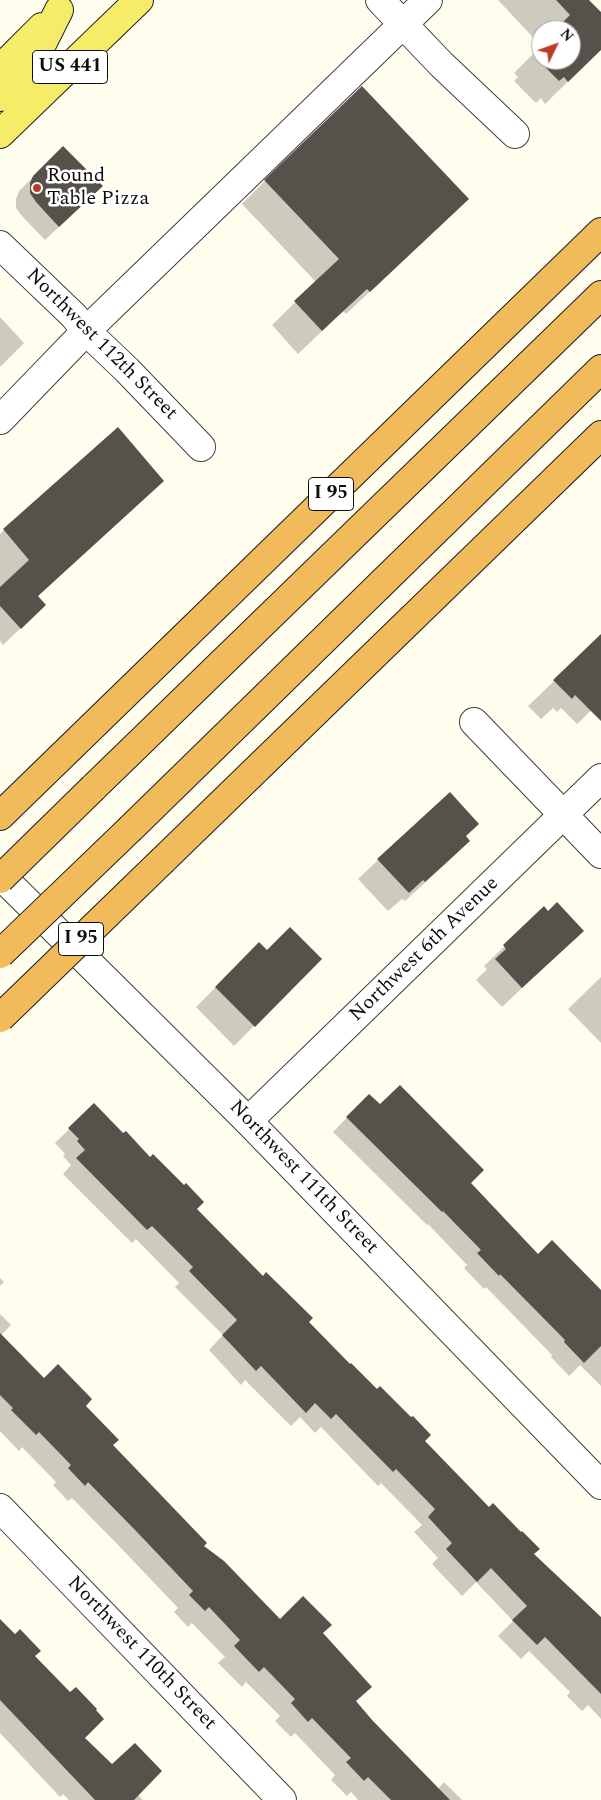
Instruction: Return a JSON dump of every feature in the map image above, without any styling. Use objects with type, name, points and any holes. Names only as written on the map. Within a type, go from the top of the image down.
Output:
[{"type":"highway","name":"I 95","points":[[0,816],[601,232]]},
{"type":"highway","points":[[0,879],[601,295]]},
{"type":"highway","points":[[0,954],[601,369]]},
{"type":"highway","name":"I 95","points":[[0,1018],[601,435]]},
{"type":"main road","name":"US 441","points":[[0,134],[139,0]]},
{"type":"main road","name":"US 441","points":[[0,69],[64,5]]},
{"type":"main road","points":[[0,97],[29,70],[64,5]]},
{"type":"street","points":[[380,0],[442,64],[515,134]]},
{"type":"street","points":[[0,420],[86,331],[428,0]]},
{"type":"street","name":"Northwest 112th Street","points":[[0,245],[74,316],[86,331],[127,370],[201,447]]},
{"type":"street","points":[[474,722],[601,854]]},
{"type":"street","name":"Northwest 6th Avenue","points":[[248,1121],[601,778]]},
{"type":"street","name":"Northwest 111th Street","points":[[0,875],[248,1121],[601,1484]]},
{"type":"street","name":"Northwest 110th Street","points":[[0,1508],[282,1800]]},
{"type":"building","points":[[556,0],[589,0],[601,12],[601,50],[581,69],[581,20],[565,20],[570,15]]},
{"type":"building","points":[[548,70],[580,70],[568,82],[564,77],[559,81]]},
{"type":"building","points":[[362,86],[469,199],[370,292],[367,289],[322,331],[294,301],[339,259],[264,180]]},
{"type":"building","points":[[63,146],[103,186],[59,227],[30,193],[30,183],[33,176]]},
{"type":"building","points":[[118,427],[164,481],[38,596],[46,605],[21,629],[0,606],[0,587],[29,560],[3,529]]},
{"type":"building","points":[[601,634],[601,721],[575,695],[572,699],[553,680]]},
{"type":"building","points":[[450,792],[479,824],[466,836],[470,841],[425,882],[423,880],[409,893],[377,859]]},
{"type":"building","points":[[557,902],[584,931],[522,988],[495,959],[506,949],[503,945],[544,906],[548,911]]},
{"type":"building","points":[[290,927],[322,959],[255,1027],[215,987],[259,942],[267,950]]},
{"type":"building","points":[[400,1085],[484,1170],[471,1183],[538,1254],[552,1240],[601,1290],[601,1346],[584,1363],[564,1342],[565,1340],[477,1253],[481,1250],[346,1117],[369,1094],[380,1104]]},
{"type":"building","points":[[94,1103],[123,1133],[126,1131],[150,1157],[153,1154],[184,1185],[186,1183],[204,1202],[197,1209],[263,1276],[266,1272],[313,1318],[309,1322],[350,1364],[377,1389],[380,1386],[411,1417],[413,1416],[431,1435],[425,1441],[489,1507],[493,1503],[540,1549],[534,1554],[601,1617],[601,1694],[545,1637],[537,1645],[512,1620],[527,1606],[491,1568],[477,1582],[446,1549],[452,1543],[428,1517],[435,1509],[396,1469],[393,1472],[336,1414],[331,1419],[315,1403],[306,1413],[261,1366],[256,1371],[222,1335],[237,1320],[189,1271],[193,1267],[152,1226],[147,1230],[76,1158],[85,1150],[77,1141],[79,1139],[68,1128]]},
{"type":"building","points":[[0,1333],[44,1378],[58,1364],[92,1399],[86,1406],[119,1440],[113,1445],[207,1543],[204,1546],[224,1561],[280,1619],[303,1596],[332,1625],[323,1633],[372,1687],[356,1701],[450,1800],[391,1800],[368,1777],[364,1781],[346,1762],[351,1758],[312,1718],[308,1722],[291,1703],[295,1699],[264,1667],[259,1672],[234,1646],[240,1640],[209,1607],[205,1611],[189,1595],[193,1591],[137,1532],[88,1482],[85,1486],[68,1468],[71,1465],[39,1432],[36,1435],[11,1410],[13,1408],[0,1395]]},
{"type":"building","points":[[0,1619],[15,1634],[20,1629],[41,1651],[35,1656],[70,1692],[76,1687],[97,1709],[104,1719],[85,1738],[112,1764],[135,1743],[162,1771],[134,1800],[95,1800],[0,1700]]},
{"type":"place","name":"Round Table Pizza","points":[[37,188]]}]
